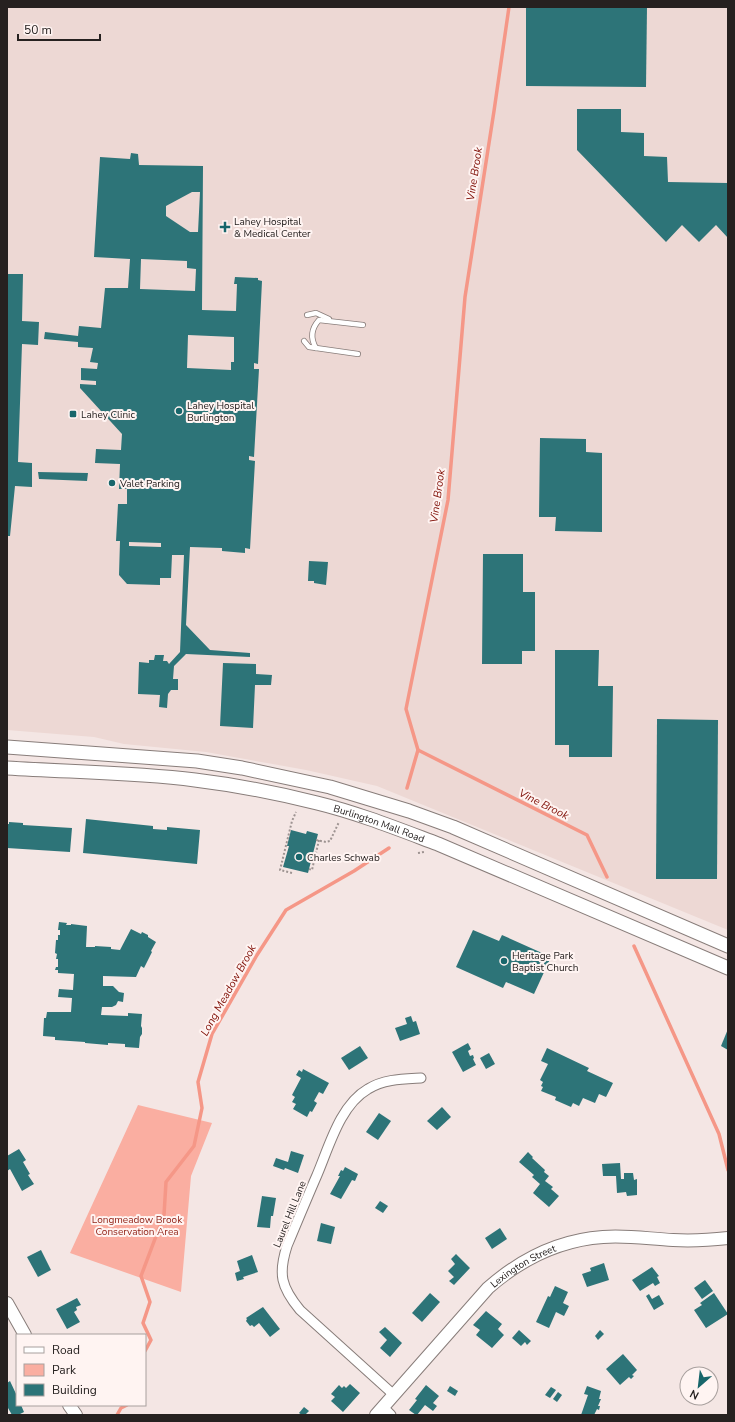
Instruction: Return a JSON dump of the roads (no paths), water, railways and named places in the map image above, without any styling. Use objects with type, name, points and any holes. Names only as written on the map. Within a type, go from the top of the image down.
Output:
[{"type":"main road","name":"Burlington Mall Road","points":[[7,747],[197,761],[275,774],[330,787],[409,811],[453,827],[728,946]]},
{"type":"main road","name":"Burlington Mall Road","points":[[7,768],[194,780],[318,803],[438,844],[728,968]]},
{"type":"street","name":"Laurel Hill Lane","points":[[394,1395],[293,1302],[283,1281],[283,1259],[287,1246],[337,1127],[350,1104],[368,1089],[386,1082],[396,1079],[421,1078]]},
{"type":"street","name":"Lexington Street","points":[[383,1412],[394,1395],[488,1288],[509,1271],[540,1253],[571,1242],[602,1237],[673,1240],[728,1238]]},
{"type":"street","points":[[7,1303],[24,1334]]},
{"type":"street","points":[[70,1406],[76,1415]]},
{"type":"lane","points":[[307,315],[316,313],[332,321]]},
{"type":"lane","points":[[316,348],[312,342],[313,326],[319,320],[364,325]]},
{"type":"lane","points":[[304,341],[309,347],[358,354]]},
{"type":"waterway","name":"Vine Brook","points":[[509,7],[465,297],[448,500],[406,709],[418,750],[587,835],[607,877]]},
{"type":"waterway","name":"Long Meadow Brook","points":[[407,788],[418,750]]},
{"type":"waterway","name":"Long Meadow Brook","points":[[146,1349],[151,1340],[143,1323],[150,1302],[141,1276],[164,1215],[166,1182],[194,1146],[202,1108],[198,1082],[212,1034],[257,955],[286,910],[354,871],[389,848]]},
{"type":"waterway","name":"Vine Brook","points":[[634,946],[719,1134],[728,1170]]},
{"type":"waterway","name":"Long Meadow Brook","points":[[117,1415],[121,1408],[125,1406]]},
{"type":"place","name":"Lahey Hospital & Medical Center","points":[[225,227]]},
{"type":"place","name":"Lahey Hospital Burlington","points":[[179,411]]},
{"type":"place","name":"Lahey Clinic","points":[[73,414]]},
{"type":"place","name":"Valet Parking","points":[[112,483]]},
{"type":"place","name":"Charles Schwab","points":[[299,857]]},
{"type":"place","name":"Heritage Park Baptist Church","points":[[504,961]]},
{"type":"park label","name":"Longmeadow Brook Conservation Area","points":[[137,1224]]}]
